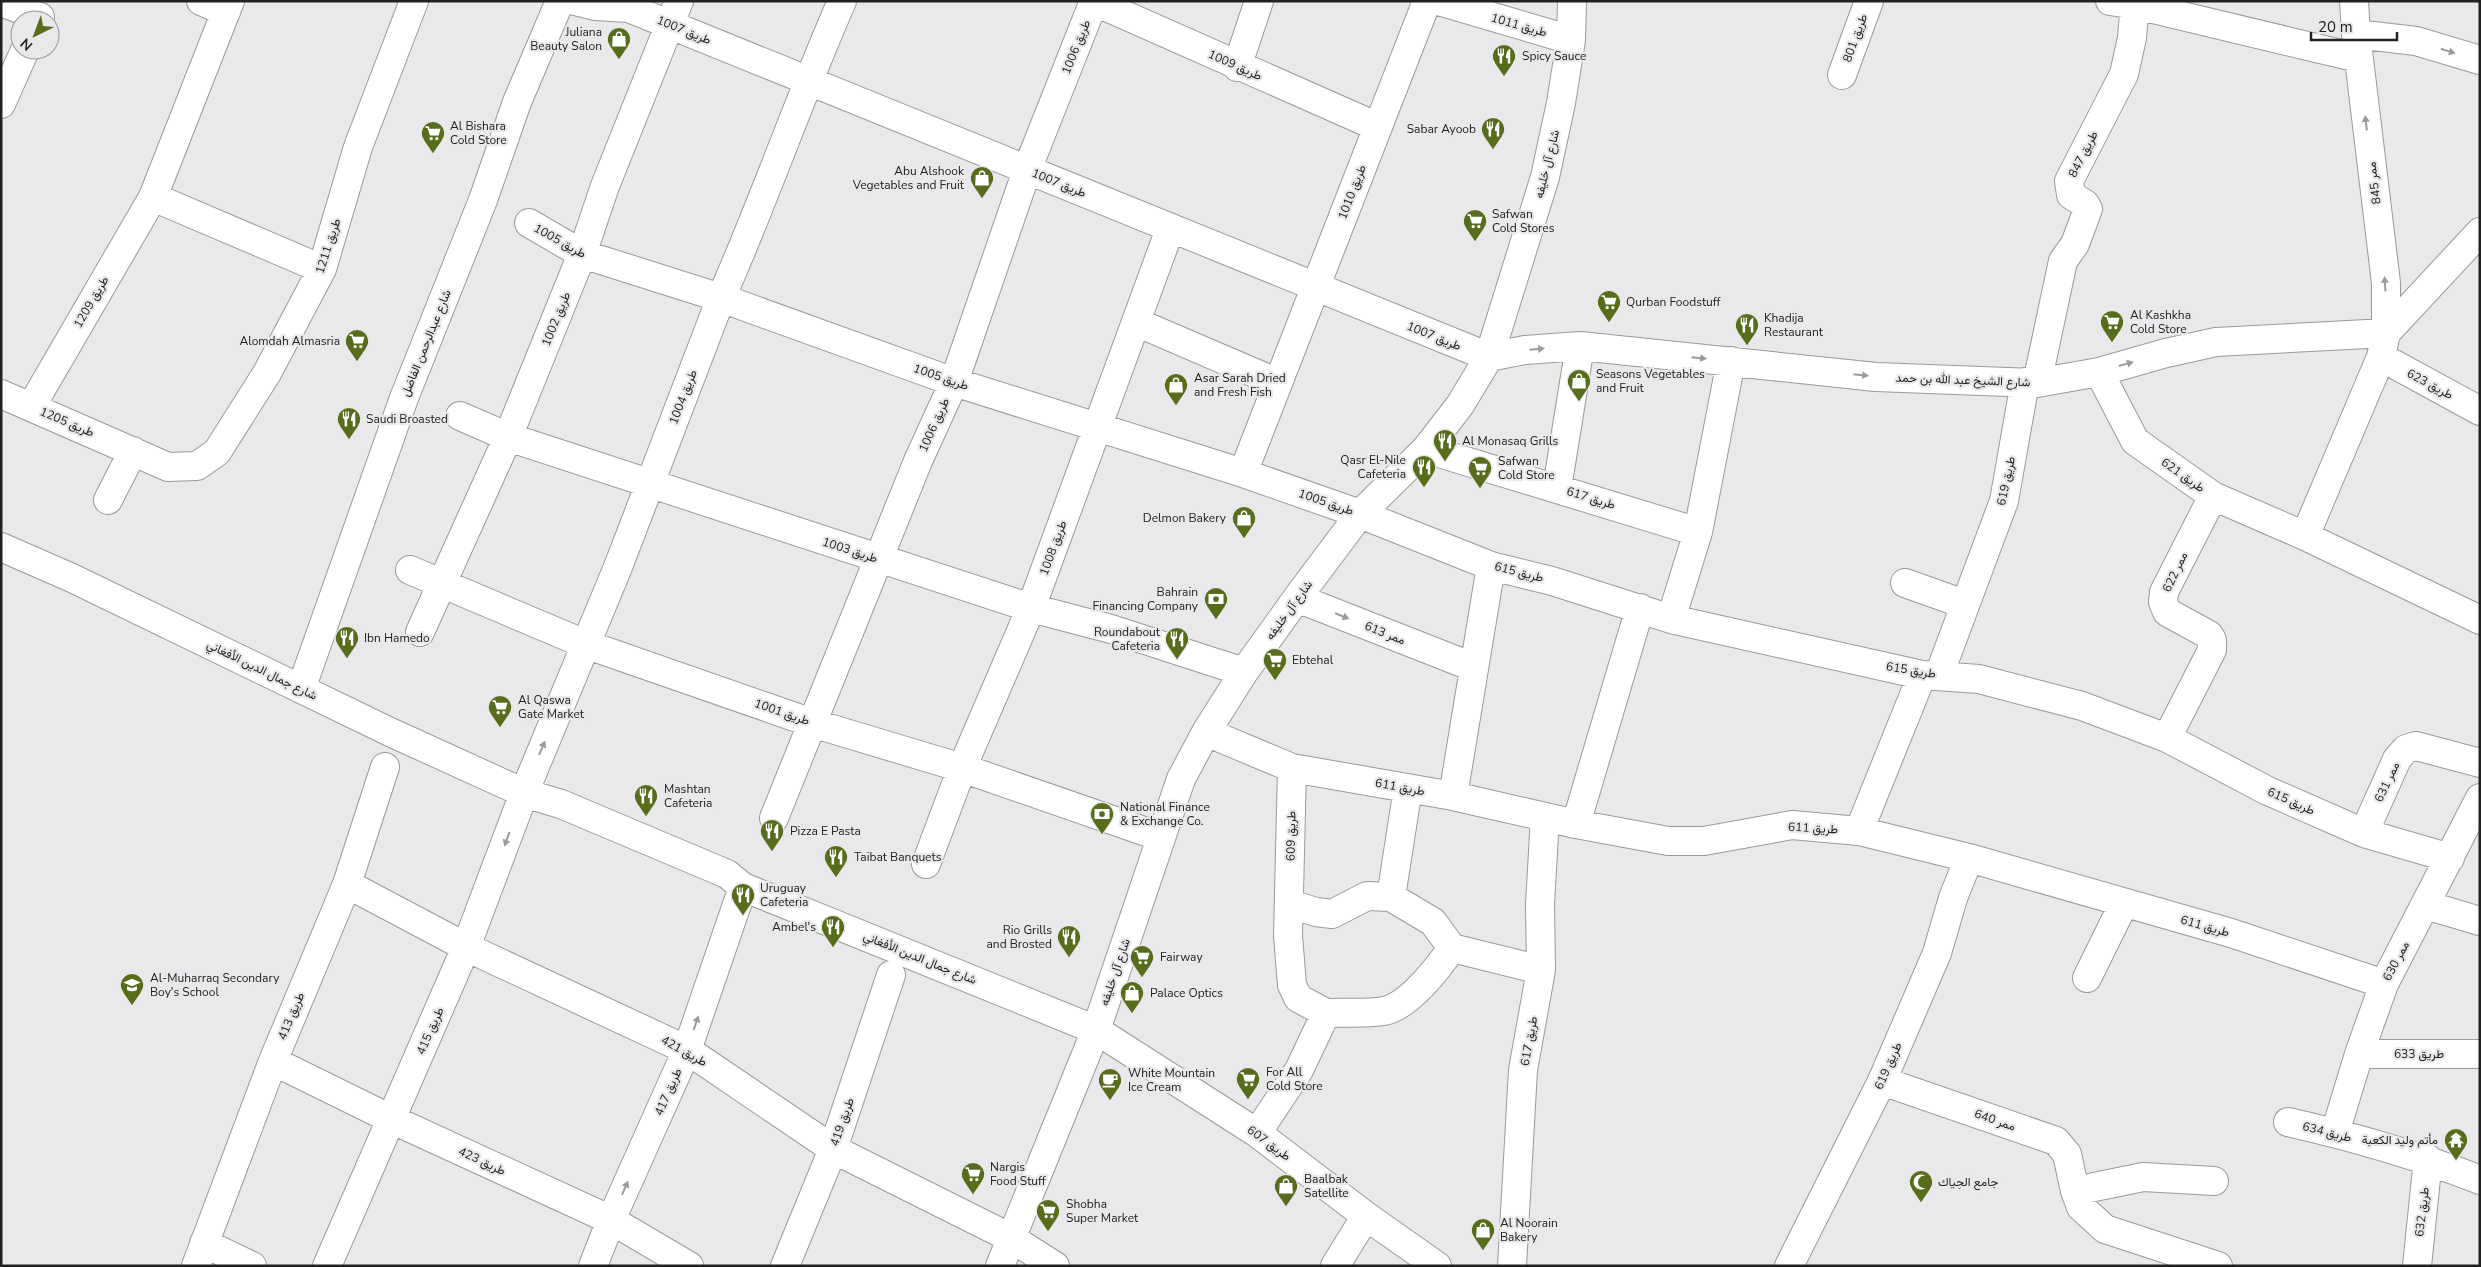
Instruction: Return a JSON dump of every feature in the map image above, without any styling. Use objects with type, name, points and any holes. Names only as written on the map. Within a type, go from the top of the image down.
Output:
[{"type":"street","points":[[201,1],[228,7]]},
{"type":"street","name":"طريق 1211","points":[[197,466],[217,452],[267,373],[322,269],[358,147],[414,1]]},
{"type":"street","name":"شارع عبدالرحمن الفاضل","points":[[301,689],[404,398],[483,200],[517,102],[560,1]]},
{"type":"street","name":"طريق 1007","points":[[575,1],[595,6],[626,5],[674,13],[807,81],[1489,358]]},
{"type":"street","name":"طريق 1004","points":[[524,793],[650,483],[807,81],[842,1]]},
{"type":"street","name":"طريق 1009","points":[[1094,1],[1237,67],[1378,127]]},
{"type":"street","name":"طريق 1006","points":[[774,818],[918,461],[954,382],[1028,170],[1094,1]]},
{"type":"street","points":[[1237,67],[1259,1]]},
{"type":"street","name":"طريق 1010","points":[[1243,473],[1427,1]]},
{"type":"street","name":"طريق 1011","points":[[1439,1],[1571,40]]},
{"type":"street","name":"شارع آل خليفه","points":[[1000,1266],[1096,1030],[1181,779],[1206,732],[1244,672],[1360,514],[1426,449],[1460,406],[1489,358],[1545,177],[1561,103],[1571,40],[1572,1]]},
{"type":"street","name":"طريق 801","points":[[1842,75],[1869,1]]},
{"type":"street","name":"ممر 845","points":[[2354,1],[2357,46],[2386,283],[2384,345]]},
{"type":"street","points":[[1,2],[30,10]]},
{"type":"street","points":[[2127,2],[2357,46],[2416,41],[2480,60]]},
{"type":"street","name":"طريق 847","points":[[2031,383],[2063,261],[2075,244],[2088,209],[2085,204],[2071,195],[2069,181],[2124,74],[2127,2]]},
{"type":"street","name":"طريق 1209","points":[[31,407],[153,197],[228,7]]},
{"type":"street","name":"طريق 1002","points":[[420,632],[508,437],[582,254],[605,186],[674,13]]},
{"type":"street","points":[[1,104],[21,60]]},
{"type":"street","points":[[153,197],[322,269]]},
{"type":"street","name":"طريق 1005","points":[[529,223],[582,254],[721,298],[954,382],[1243,473],[1360,514]]},
{"type":"street","name":"طريق 1008","points":[[926,864],[962,768],[1031,608],[1170,229]]},
{"type":"street","points":[[2305,536],[2384,345],[2480,232]]},
{"type":"street","points":[[1136,322],[1278,383]]},
{"type":"street","name":"شارع الشيخ عبد الله بن حمد","points":[[1489,358],[1525,350],[1580,346],[1876,376],[2031,383],[2099,372],[2166,353],[2216,342],[2384,345]]},
{"type":"street","name":"طريق 623","points":[[2384,345],[2480,410]]},
{"type":"street","points":[[1557,488],[1580,346]]},
{"type":"street","points":[[1671,619],[1698,532],[1731,361]]},
{"type":"street","name":"طريق 621","points":[[2099,372],[2135,441],[2213,496],[2305,536],[2480,620]]},
{"type":"street","name":"طريق 619","points":[[1859,831],[1964,604],[2004,501],[2031,383]]},
{"type":"street","name":"طريق 1205","points":[[1,394],[168,467],[197,466]]},
{"type":"street","name":"طريق 1003","points":[[460,416],[508,437],[879,559],[1031,608],[1111,629],[1244,672]]},
{"type":"street","name":"طريق 617","points":[[1426,449],[1698,532]]},
{"type":"street","points":[[108,500],[133,451]]},
{"type":"street","name":"ممر 622","points":[[2167,738],[2212,650],[2212,640],[2209,635],[2167,612],[2164,592],[2213,496]]},
{"type":"street","name":"طريق 615","points":[[1360,514],[1491,566],[1552,581],[1671,619],[1930,675],[1979,679],[2082,706],[2167,738],[2268,791],[2364,833],[2450,858]]},
{"type":"street","name":"شارع جمال الدين الأفغاني","points":[[1,547],[72,578],[301,689],[524,793],[534,804],[558,820],[712,883],[722,886],[743,887],[1096,1030]]},
{"type":"street","points":[[1453,796],[1491,566]]},
{"type":"street","name":"طريق 1001","points":[[410,570],[586,644],[812,723],[962,768],[1161,837]]},
{"type":"street","points":[[1905,583],[1964,604]]},
{"type":"street","name":"ممر 613","points":[[1297,598],[1473,668]]},
{"type":"street","points":[[1576,824],[1640,608]]},
{"type":"street","name":"طريق 611","points":[[1206,732],[1292,768],[1453,796],[1576,824],[1686,842],[1792,825],[1859,831],[1968,858],[2231,933],[2384,984]]},
{"type":"street","name":"ممر 631","points":[[2364,833],[2397,759],[2406,749],[2416,746],[2479,759]]},
{"type":"street","name":"طريق 413","points":[[200,1254],[273,1061],[347,884],[385,767]]},
{"type":"street","name":"طريق 609","points":[[1292,768],[1288,936],[1292,985],[1298,998],[1326,1013]]},
{"type":"street","points":[[1391,897],[1408,788]]},
{"type":"street","name":"طريق 415","points":[[327,1266],[466,947],[524,793]]},
{"type":"street","name":"ممر 630","points":[[2335,1133],[2359,1054],[2384,984],[2480,798]]},
{"type":"street","name":"طريق 617","points":[[1512,1266],[1523,1070],[1541,970],[1540,904],[1546,817]]},
{"type":"street","name":"طريق 619","points":[[1789,1266],[1882,1080],[1937,953],[1953,898],[1968,858]]},
{"type":"street","name":"طريق 421","points":[[347,884],[466,947],[687,1050],[833,1149],[1010,1238],[1055,1266]]},
{"type":"street","name":"طريق 417","points":[[593,1266],[611,1220],[687,1050],[743,887]]},
{"type":"street","points":[[1290,904],[1316,912],[1332,914],[1367,896],[1391,897],[1433,922],[1452,948],[1541,970]]},
{"type":"street","points":[[2086,978],[2124,903]]},
{"type":"street","points":[[2426,905],[2480,921]]},
{"type":"street","points":[[1257,1132],[1299,1070],[1326,1013],[1386,1011],[1415,993],[1437,970],[1452,948]]},
{"type":"street","name":"طريق 419","points":[[785,1266],[833,1149],[891,974]]},
{"type":"street","name":"طريق 607","points":[[1096,1030],[1257,1132],[1366,1216],[1436,1266]]},
{"type":"street","name":"طريق 633","points":[[2359,1054],[2480,1054]]},
{"type":"street","name":"طريق 423","points":[[273,1061],[391,1119],[611,1220],[689,1266]]},
{"type":"street","name":"ممر 640","points":[[1882,1080],[2056,1141],[2067,1154],[2081,1208],[2105,1230],[2218,1266]]},
{"type":"street","name":"طريق 634","points":[[2288,1122],[2428,1159],[2480,1180]]},
{"type":"street","name":"طريق 632","points":[[2416,1266],[2428,1159]]},
{"type":"street","points":[[2076,1191],[2143,1177],[2214,1181]]},
{"type":"street","points":[[1336,1266],[1366,1216]]},
{"type":"street","points":[[200,1254],[252,1266]]},
{"type":"place","name":"Juliana Beauty Salon","points":[[619,60]]},
{"type":"place","name":"Spicy Sauce","points":[[1504,77]]},
{"type":"place","name":"Sabar Ayoob","points":[[1493,150]]},
{"type":"place","name":"Al Bishara Cold Store","points":[[433,154]]},
{"type":"place","name":"Abu Alshook Vegetables and Fruit","points":[[982,199]]},
{"type":"place","name":"Safwan Cold Stores","points":[[1475,242]]},
{"type":"place","name":"Qurban Foodstuff","points":[[1609,323]]},
{"type":"place","name":"Al Kashkha Cold Store","points":[[2112,343]]},
{"type":"place","name":"Khadija Restaurant","points":[[1747,346]]},
{"type":"place","name":"Alomdah Almasria","points":[[357,362]]},
{"type":"place","name":"Seasons Vegetables and Fruit","points":[[1579,402]]},
{"type":"place","name":"Asar Sarah Dried and Fresh Fish","points":[[1176,406]]},
{"type":"place","name":"Saudi Broasted","points":[[349,440]]},
{"type":"place","name":"Al Monasaq Grills","points":[[1445,462]]},
{"type":"place","name":"Qasr El-Nile Cafeteria","points":[[1424,488]]},
{"type":"place","name":"Safwan Cold Store","points":[[1480,489]]},
{"type":"place","name":"Delmon Bakery","points":[[1244,539]]},
{"type":"place","name":"Bahrain Financing Company","points":[[1216,620]]},
{"type":"place","name":"Ibn Hamedo","points":[[347,659]]},
{"type":"place","name":"Roundabout Cafeteria","points":[[1177,660]]},
{"type":"place","name":"Ebtehal","points":[[1275,681]]},
{"type":"place","name":"Al Qaswa Gate Market","points":[[500,728]]},
{"type":"place","name":"Mashtan Cafeteria","points":[[646,817]]},
{"type":"place","name":"National Finance & Exchange Co.","points":[[1102,835]]},
{"type":"place","name":"Pizza E Pasta","points":[[772,852]]},
{"type":"place","name":"Taibat Banquets","points":[[836,878]]},
{"type":"place","name":"Uruguay Cafeteria","points":[[743,916]]},
{"type":"place","name":"Ambel's","points":[[833,948]]},
{"type":"place","name":"Rio Grills and Brosted","points":[[1069,958]]},
{"type":"place","name":"Fairway","points":[[1142,978]]},
{"type":"place","name":"Al-Muharraq Secondary Boy's School","points":[[132,1006]]},
{"type":"place","name":"Palace Optics","points":[[1132,1014]]},
{"type":"place","name":"For All Cold Store","points":[[1248,1100]]},
{"type":"place","name":"White Mountain Ice Cream","points":[[1110,1101]]},
{"type":"place","name":"مأتم وليد الكعبة","points":[[2456,1161]]},
{"type":"place","name":"Nargis Food Stuff","points":[[973,1195]]},
{"type":"place","name":"جامع الحِياك","points":[[1921,1203]]},
{"type":"place","name":"Baalbak Satellite","points":[[1286,1207]]},
{"type":"place","name":"Shobha Super Market","points":[[1048,1232]]},
{"type":"place","name":"Al Noorain Bakery","points":[[1483,1251]]}]
